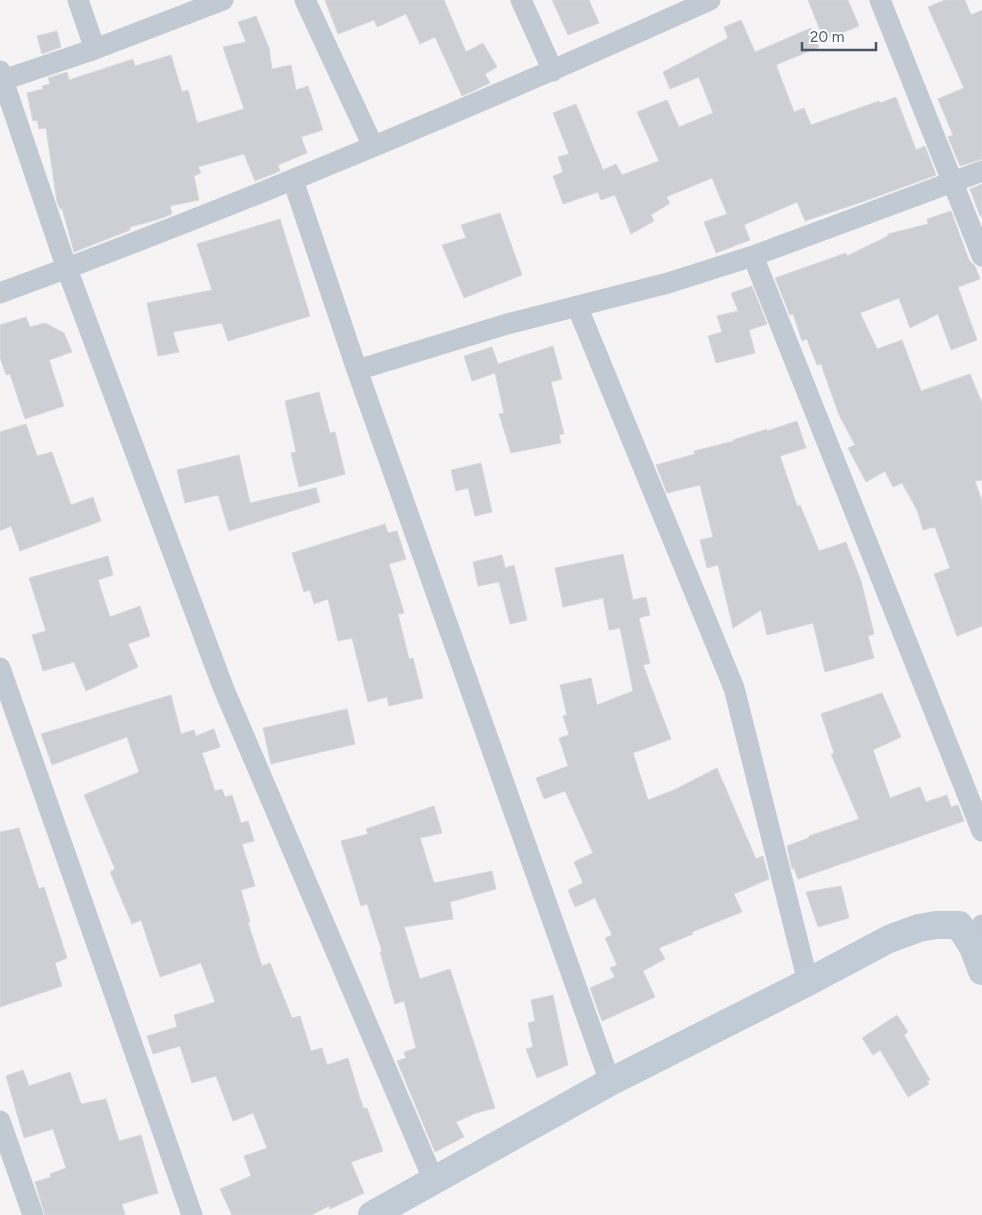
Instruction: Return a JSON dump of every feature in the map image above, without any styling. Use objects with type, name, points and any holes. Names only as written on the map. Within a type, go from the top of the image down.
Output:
[{"type":"street","points":[[78,0],[95,49]]},
{"type":"street","points":[[223,0],[95,49],[2,75],[66,269],[223,687],[434,1181]]},
{"type":"street","points":[[305,0],[373,146]]},
{"type":"street","points":[[522,0],[553,71]]},
{"type":"street","points":[[0,293],[293,180],[553,71],[710,0]]},
{"type":"street","points":[[880,0],[982,256]]},
{"type":"street","points":[[357,370],[506,324],[668,283],[753,256],[982,171]]},
{"type":"street","points":[[293,180],[357,370],[610,1082]]},
{"type":"street","points":[[753,256],[982,831]]},
{"type":"street","points":[[577,306],[734,688],[808,982]]},
{"type":"street","points":[[0,668],[192,1215]]},
{"type":"street","points":[[372,1215],[610,1082],[889,939],[928,926],[959,926],[979,947]]},
{"type":"street","points":[[2,1129],[33,1215]]},
{"type":"building","points":[[325,0],[444,0],[466,52],[483,43],[497,67],[485,74],[490,83],[462,96],[435,37],[420,44],[406,14],[377,27],[374,20],[338,34]]},
{"type":"building","points":[[552,0],[589,0],[599,23],[568,35]]},
{"type":"building","points":[[808,0],[848,0],[859,26],[824,40]]},
{"type":"building","points":[[945,0],[965,0],[971,15],[982,10],[982,159],[960,166],[948,137],[953,135],[938,99],[964,88],[928,7]]},
{"type":"building","points":[[256,16],[269,48],[272,69],[291,65],[296,90],[308,86],[323,130],[301,137],[307,153],[278,165],[280,171],[255,181],[244,154],[198,167],[201,173],[194,176],[199,200],[170,206],[172,214],[130,227],[130,230],[74,252],[62,208],[60,209],[57,202],[46,128],[39,129],[37,120],[33,121],[27,93],[43,89],[42,86],[50,84],[48,78],[67,72],[69,80],[133,59],[135,66],[171,55],[182,92],[188,90],[197,123],[244,109],[223,47],[246,42],[238,22]]},
{"type":"building","points":[[741,20],[755,52],[811,28],[819,47],[776,65],[794,112],[804,108],[811,125],[879,101],[880,103],[896,97],[916,150],[925,146],[936,175],[805,221],[797,202],[744,225],[750,240],[716,253],[704,222],[727,214],[712,178],[666,197],[670,203],[651,215],[654,221],[631,234],[615,195],[601,200],[598,192],[563,204],[553,176],[563,172],[558,157],[569,154],[553,113],[576,104],[603,170],[616,164],[622,175],[659,161],[637,112],[667,100],[679,127],[713,113],[699,77],[670,89],[663,72],[728,38],[724,27]]},
{"type":"building","points":[[57,31],[61,47],[42,54],[37,36]]},
{"type":"building","points":[[982,184],[982,216],[980,216],[970,189]]},
{"type":"building","points":[[951,211],[969,260],[975,266],[980,279],[958,287],[977,340],[951,350],[938,314],[910,328],[899,298],[860,313],[877,349],[902,340],[921,391],[970,374],[982,403],[982,480],[975,481],[982,501],[982,626],[957,636],[934,574],[950,568],[935,527],[923,530],[917,510],[902,483],[893,487],[885,471],[866,482],[848,448],[855,445],[839,415],[821,364],[817,365],[807,339],[802,341],[793,314],[790,315],[775,278],[846,253],[847,256],[888,236],[888,234],[928,224],[927,219]]},
{"type":"building","points":[[500,213],[522,275],[464,298],[442,245],[466,238],[461,225]]},
{"type":"building","points":[[280,219],[310,316],[228,341],[222,323],[173,332],[179,352],[158,356],[147,303],[212,290],[197,244]]},
{"type":"building","points":[[752,286],[767,324],[749,330],[755,353],[716,363],[708,336],[722,332],[717,316],[738,311],[731,293]]},
{"type":"building","points":[[26,317],[30,327],[45,323],[64,333],[72,352],[49,360],[64,406],[25,419],[10,374],[6,375],[0,357],[0,325]]},
{"type":"building","points":[[553,346],[562,379],[551,382],[564,434],[559,435],[561,443],[511,453],[499,414],[504,413],[495,373],[472,381],[464,356],[492,347],[498,364]]},
{"type":"building","points":[[319,392],[330,433],[335,432],[345,474],[299,487],[291,453],[296,452],[285,401]]},
{"type":"building","points":[[797,421],[806,448],[780,456],[797,506],[800,505],[819,551],[846,542],[861,581],[874,634],[868,636],[874,658],[825,672],[813,623],[767,635],[761,610],[733,628],[718,565],[707,568],[700,540],[713,537],[700,485],[667,493],[656,465],[695,454],[694,451],[734,441]]},
{"type":"building","points":[[26,424],[37,456],[52,452],[71,505],[93,497],[101,521],[20,551],[11,526],[0,531],[0,432]]},
{"type":"building","points":[[239,455],[250,503],[316,488],[320,502],[229,531],[218,495],[185,503],[177,470]]},
{"type":"building","points":[[481,463],[492,512],[475,516],[468,488],[456,491],[451,470]]},
{"type":"building","points":[[385,524],[388,533],[397,531],[406,559],[389,564],[404,613],[398,614],[409,659],[413,658],[423,698],[389,706],[387,697],[368,702],[352,638],[338,641],[328,599],[314,604],[310,590],[304,592],[292,553]]},
{"type":"building","points":[[623,554],[633,600],[646,597],[650,615],[639,618],[650,663],[643,665],[671,739],[633,753],[648,800],[674,790],[717,768],[756,859],[763,856],[769,879],[734,894],[742,912],[692,932],[693,934],[659,948],[665,959],[643,971],[655,997],[602,1021],[590,988],[615,977],[610,968],[617,965],[605,938],[612,935],[595,898],[575,907],[568,890],[583,883],[574,862],[593,853],[565,791],[544,799],[536,778],[568,766],[559,738],[569,735],[563,716],[567,715],[560,685],[591,678],[597,705],[633,691],[620,628],[609,630],[603,598],[563,607],[555,568]]},
{"type":"building","points":[[502,555],[505,568],[514,565],[527,620],[510,624],[499,582],[478,586],[473,562]]},
{"type":"building","points":[[108,556],[113,575],[98,580],[110,617],[140,606],[150,636],[128,644],[138,667],[86,691],[74,662],[43,671],[32,635],[46,631],[29,578]]},
{"type":"building","points":[[882,693],[901,737],[873,750],[890,798],[920,787],[926,802],[947,795],[951,807],[958,805],[964,821],[798,879],[794,868],[792,869],[787,846],[809,838],[809,836],[859,819],[831,754],[834,753],[821,714]]},
{"type":"building","points":[[171,695],[181,734],[194,730],[196,736],[214,729],[220,747],[202,753],[215,791],[222,789],[225,797],[232,795],[241,823],[248,821],[254,841],[242,844],[255,886],[241,890],[250,922],[248,923],[262,966],[270,963],[292,1018],[300,1016],[311,1051],[322,1048],[327,1065],[348,1058],[363,1108],[367,1108],[383,1151],[351,1162],[364,1193],[330,1209],[329,1206],[311,1215],[232,1215],[220,1189],[251,1176],[244,1156],[267,1148],[253,1113],[233,1121],[216,1076],[192,1083],[180,1046],[153,1054],[147,1036],[177,1027],[174,1015],[215,1002],[201,963],[160,977],[141,920],[132,924],[110,872],[115,869],[84,795],[139,772],[127,737],[52,765],[41,734]]},
{"type":"building","points":[[347,709],[355,744],[271,764],[263,728]]},
{"type":"building","points":[[434,806],[442,833],[420,838],[434,883],[492,871],[496,889],[450,902],[453,919],[404,927],[420,979],[450,969],[495,1108],[476,1113],[456,1122],[464,1137],[435,1152],[397,1061],[406,1058],[404,1052],[416,1048],[404,1001],[395,1004],[380,952],[382,951],[367,904],[361,906],[341,841],[368,834],[366,829]]},
{"type":"building","points":[[19,828],[39,889],[44,887],[67,958],[55,963],[62,986],[0,1007],[0,832]]},
{"type":"building","points":[[841,886],[849,918],[818,927],[806,892]]},
{"type":"building","points":[[553,995],[568,1065],[537,1078],[526,1049],[533,1047],[528,1023],[535,1021],[531,1000]]},
{"type":"building","points":[[897,1015],[908,1032],[904,1035],[930,1080],[927,1081],[929,1084],[908,1097],[880,1050],[873,1055],[862,1038]]},
{"type":"building","points":[[23,1070],[29,1086],[70,1072],[81,1104],[106,1099],[119,1141],[141,1135],[158,1193],[122,1204],[125,1215],[45,1215],[35,1182],[51,1177],[50,1174],[66,1168],[53,1129],[24,1138],[6,1076]]}]
